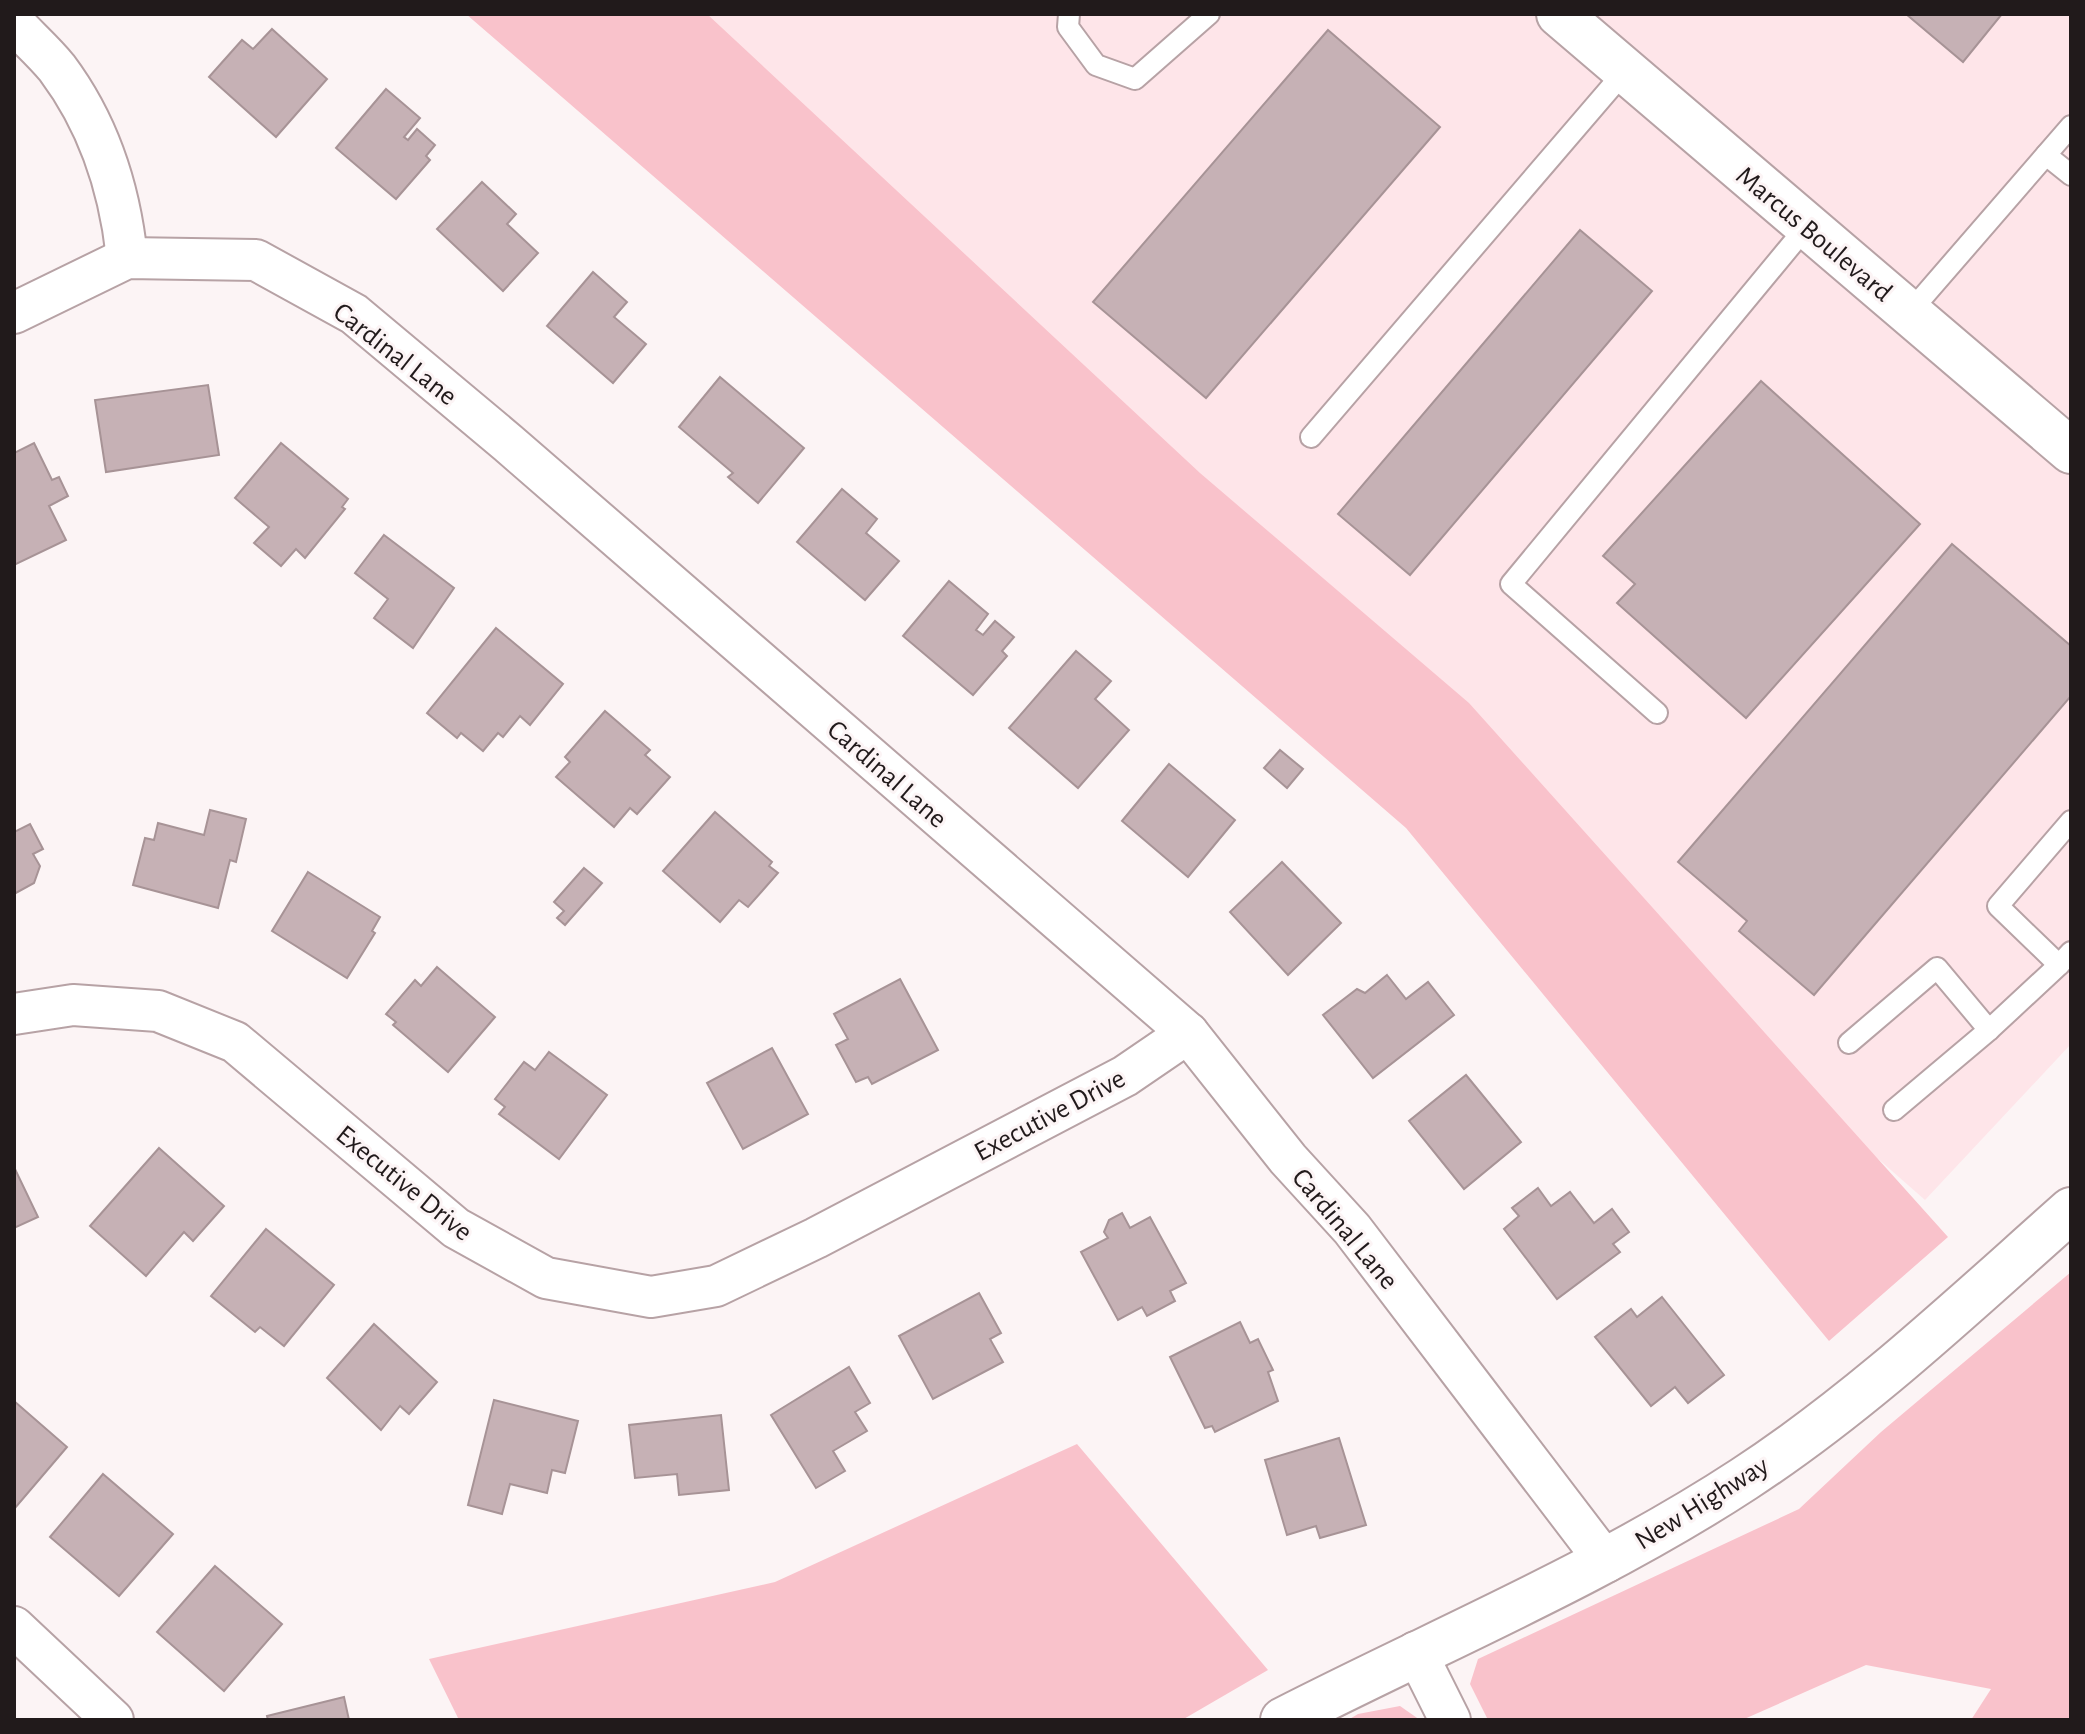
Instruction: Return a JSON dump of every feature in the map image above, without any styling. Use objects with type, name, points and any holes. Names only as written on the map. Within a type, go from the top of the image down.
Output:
[{"type":"street","name":"Marcus Boulevard","points":[[1559,14],[2071,451]]},
{"type":"street","points":[[14,23],[57,69],[106,155],[122,207],[127,258]]},
{"type":"street","name":"Cardinal Lane","points":[[14,313],[127,258],[256,260],[354,314],[508,443],[1188,1033],[1288,1159],[1352,1229],[1606,1562]]},
{"type":"street","name":"Executive Drive","points":[[14,1014],[73,1005],[158,1011],[235,1042],[456,1228],[546,1278],[651,1297],[716,1286],[816,1238],[1125,1076],[1188,1033]]},
{"type":"street","name":"New Highway","points":[[1283,1720],[1416,1652],[1606,1562],[1745,1479],[1849,1402],[2071,1210]]},
{"type":"street","points":[[14,1627],[113,1720]]},
{"type":"street","points":[[1416,1652],[1450,1720]]},
{"type":"lane","points":[[1069,14],[1068,27],[1096,65],[1135,79],[1209,14]]},
{"type":"lane","points":[[1311,437],[1625,71]]},
{"type":"lane","points":[[1909,313],[2071,126]]},
{"type":"lane","points":[[2046,155],[2071,175]]},
{"type":"lane","points":[[1657,713],[1511,584],[1807,226]]},
{"type":"lane","points":[[1894,1110],[1989,1030],[2065,958],[1998,906],[2071,821]]},
{"type":"lane","points":[[1849,1043],[1937,968],[1989,1030]]},
{"type":"shaded area","points":[[466,14],[707,14],[1200,473],[1469,703],[1948,1237],[1829,1341],[1406,828]]},
{"type":"shaded area","points":[[575,14],[2071,14],[2071,1044],[1925,1200]]},
{"type":"shaded area","points":[[2071,1272],[2071,1720],[1971,1720],[1991,1689],[1866,1665],[1742,1720],[1488,1720],[1470,1684],[1478,1659],[1799,1509],[1881,1432]]},
{"type":"shaded area","points":[[1077,1444],[1268,1670],[1182,1720],[459,1720],[429,1659],[775,1582]]},
{"type":"shaded area","points":[[1400,1706],[1420,1720],[1348,1720],[1358,1714]]},
{"type":"building","points":[[1906,14],[2002,14],[1963,62]]},
{"type":"building","points":[[272,29],[327,79],[276,137],[209,77],[242,40],[253,49]]},
{"type":"building","points":[[1328,30],[1440,127],[1206,398],[1093,302]]},
{"type":"building","points":[[386,89],[420,118],[404,137],[408,140],[417,129],[435,145],[426,156],[430,160],[396,199],[336,148]]},
{"type":"building","points":[[482,182],[516,214],[507,224],[538,253],[503,291],[437,229]]},
{"type":"building","points":[[1580,230],[1652,291],[1410,575],[1338,514]]},
{"type":"building","points":[[593,272],[627,302],[614,317],[646,344],[613,383],[547,326]]},
{"type":"building","points":[[720,377],[804,448],[758,503],[728,477],[733,473],[679,427]]},
{"type":"building","points":[[1761,381],[1920,524],[1746,718],[1617,603],[1635,584],[1603,556]]},
{"type":"building","points":[[208,385],[219,455],[106,472],[95,400]]},
{"type":"building","points":[[34,443],[52,480],[59,477],[68,496],[49,506],[66,540],[14,565],[14,453]]},
{"type":"building","points":[[281,443],[348,499],[342,507],[345,509],[305,558],[296,549],[281,566],[254,543],[269,527],[235,498]]},
{"type":"building","points":[[842,489],[877,519],[866,533],[899,561],[865,600],[797,542]]},
{"type":"building","points":[[384,535],[454,588],[413,648],[374,618],[388,599],[355,573]]},
{"type":"building","points":[[1952,544],[2071,646],[2071,696],[1814,995],[1739,931],[1747,921],[1678,862]]},
{"type":"building","points":[[949,581],[988,614],[976,630],[983,635],[995,621],[1014,637],[1002,651],[1007,656],[973,695],[903,636]]},
{"type":"building","points":[[496,628],[563,684],[530,725],[520,716],[503,737],[498,733],[483,751],[461,733],[457,738],[427,713]]},
{"type":"building","points":[[1076,651],[1111,681],[1095,699],[1129,730],[1078,788],[1009,728]]},
{"type":"building","points":[[605,711],[650,750],[645,755],[670,777],[637,814],[630,808],[614,827],[556,777],[570,762],[565,757]]},
{"type":"building","points":[[1280,750],[1303,769],[1287,788],[1264,768]]},
{"type":"building","points":[[1169,764],[1235,820],[1188,877],[1122,821]]},
{"type":"building","points":[[210,810],[246,819],[236,862],[230,860],[218,908],[133,885],[145,838],[154,840],[158,823],[204,835]]},
{"type":"building","points":[[715,812],[772,862],[769,866],[778,873],[748,907],[739,900],[720,922],[663,871]]},
{"type":"building","points":[[30,824],[43,849],[33,854],[40,866],[34,883],[14,894],[14,832]]},
{"type":"building","points":[[1282,862],[1341,923],[1288,975],[1230,912]]},
{"type":"building","points":[[584,868],[602,883],[565,925],[557,918],[564,911],[554,902]]},
{"type":"building","points":[[308,872],[380,917],[372,931],[375,933],[347,978],[272,931]]},
{"type":"building","points":[[437,967],[495,1017],[448,1072],[393,1025],[396,1022],[386,1014],[415,980],[421,986]]},
{"type":"building","points":[[1387,975],[1406,999],[1428,982],[1454,1015],[1373,1078],[1323,1015],[1357,989],[1365,993]]},
{"type":"building","points":[[900,979],[938,1050],[872,1084],[868,1077],[856,1082],[836,1045],[848,1039],[834,1014]]},
{"type":"building","points":[[772,1048],[808,1114],[743,1149],[707,1083]]},
{"type":"building","points":[[549,1052],[607,1095],[559,1159],[499,1114],[505,1107],[495,1099],[524,1062],[535,1070]]},
{"type":"building","points":[[1466,1075],[1521,1142],[1464,1189],[1409,1121]]},
{"type":"building","points":[[159,1148],[224,1206],[193,1241],[184,1232],[146,1276],[90,1226]]},
{"type":"building","points":[[14,1167],[38,1217],[14,1228]]},
{"type":"building","points":[[1538,1188],[1551,1206],[1570,1192],[1594,1223],[1612,1209],[1629,1232],[1613,1244],[1620,1252],[1557,1299],[1504,1229],[1519,1216],[1512,1208]]},
{"type":"building","points":[[1122,1213],[1130,1228],[1150,1217],[1186,1283],[1170,1291],[1175,1301],[1147,1316],[1142,1307],[1118,1320],[1081,1252],[1108,1238],[1104,1232],[1109,1220]]},
{"type":"building","points":[[266,1229],[334,1285],[284,1346],[260,1327],[255,1332],[211,1296]]},
{"type":"building","points":[[979,1293],[1001,1333],[990,1339],[1003,1362],[933,1399],[899,1336]]},
{"type":"building","points":[[1662,1297],[1724,1375],[1688,1403],[1675,1387],[1651,1406],[1595,1337],[1631,1309],[1637,1317]]},
{"type":"building","points":[[1240,1322],[1250,1343],[1258,1339],[1273,1370],[1268,1372],[1278,1401],[1215,1432],[1212,1426],[1205,1428],[1170,1357]]},
{"type":"building","points":[[374,1324],[437,1382],[409,1414],[400,1406],[381,1430],[327,1378]]},
{"type":"building","points":[[849,1367],[870,1403],[855,1412],[867,1431],[833,1451],[845,1471],[816,1488],[771,1415]]},
{"type":"building","points":[[494,1400],[578,1421],[565,1473],[552,1470],[547,1493],[510,1484],[502,1514],[468,1505]]},
{"type":"building","points":[[14,1401],[67,1447],[15,1508],[14,1507]]},
{"type":"building","points":[[721,1415],[729,1490],[679,1495],[677,1474],[635,1478],[629,1425]]},
{"type":"building","points":[[1339,1438],[1366,1525],[1320,1538],[1316,1526],[1287,1535],[1265,1460]]},
{"type":"building","points":[[103,1474],[173,1534],[119,1596],[50,1537]]},
{"type":"building","points":[[215,1566],[282,1624],[224,1691],[157,1632]]},
{"type":"building","points":[[344,1697],[349,1720],[268,1720],[267,1716]]}]
